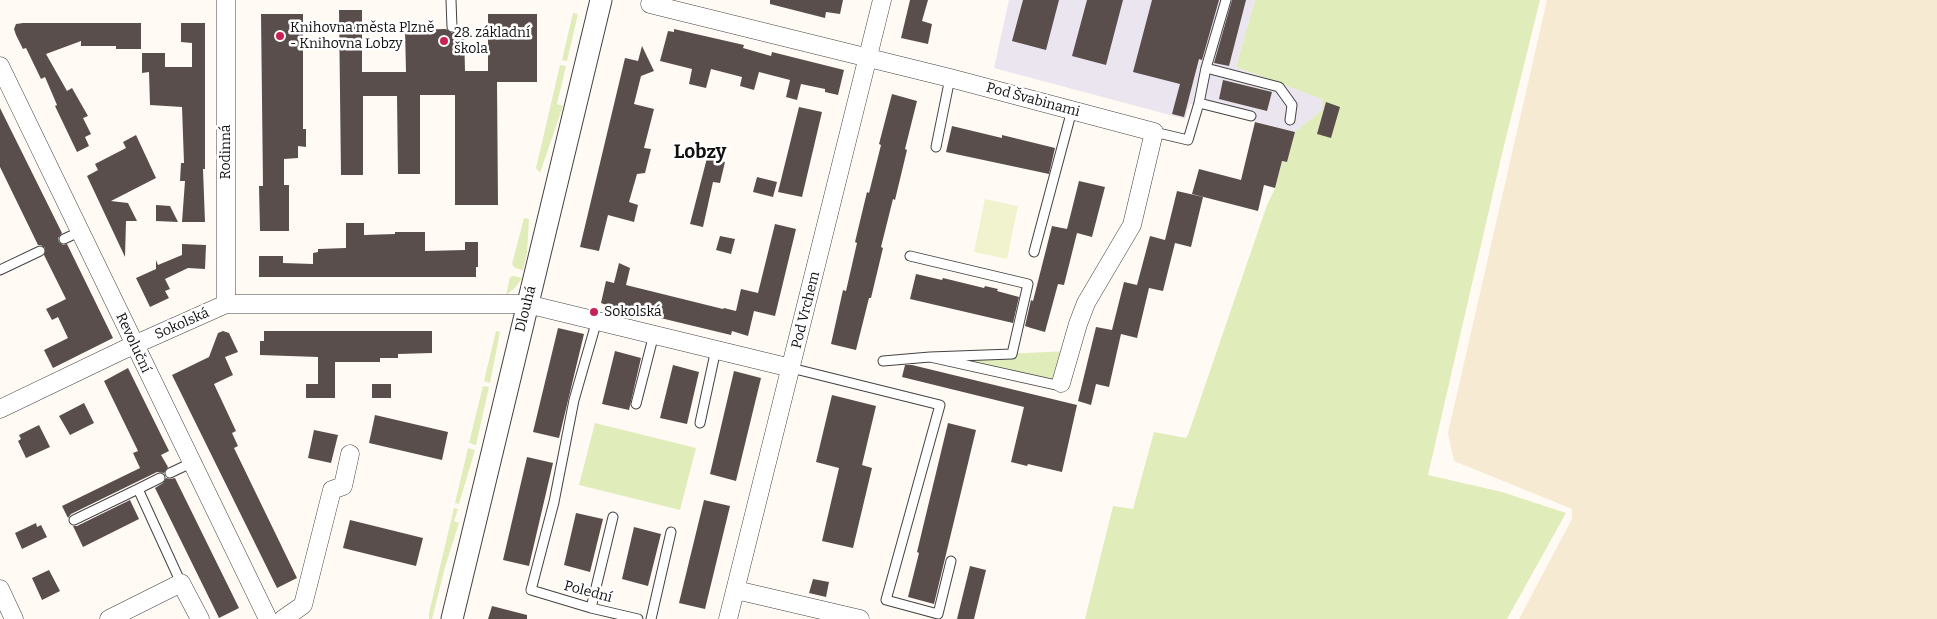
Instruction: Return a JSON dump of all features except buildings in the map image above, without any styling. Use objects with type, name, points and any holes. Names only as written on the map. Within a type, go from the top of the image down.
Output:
[{"type":"street","name":"Rodinná","points":[[226,0],[226,304]]},
{"type":"street","name":"Dlouhá","points":[[452,619],[601,0]]},
{"type":"street","name":"Pod Vrchem","points":[[728,619],[882,0]]},
{"type":"street","name":"Pod Švabinami","points":[[650,4],[950,78],[1154,132]]},
{"type":"street","name":"Revoluční","points":[[0,66],[268,619]]},
{"type":"street","points":[[1061,382],[1086,303],[1132,225],[1154,132]]},
{"type":"street","name":"Sokolská","points":[[0,409],[134,345],[226,304],[527,304],[791,368]]},
{"type":"street","points":[[283,619],[292,615],[303,605],[332,490],[343,486],[350,454]]},
{"type":"street","points":[[109,619],[181,583],[200,619]]},
{"type":"street","points":[[0,589],[14,619]]},
{"type":"street","points":[[736,590],[860,619]]},
{"type":"lane","points":[[452,0],[452,27]]},
{"type":"lane","points":[[1154,132],[1188,140],[1226,0]]},
{"type":"lane","points":[[1206,68],[1279,87],[1292,105],[1290,120]]},
{"type":"lane","points":[[936,147],[950,78]]},
{"type":"lane","points":[[1199,103],[1252,116]]},
{"type":"lane","points":[[1034,252],[1072,110]]},
{"type":"lane","points":[[64,239],[81,231]]},
{"type":"lane","points":[[0,270],[40,251]]},
{"type":"lane","points":[[883,361],[1012,354],[1028,284],[910,256]]},
{"type":"lane","name":"Polední","points":[[597,320],[574,400],[554,502],[531,590],[591,608],[638,619]]},
{"type":"lane","points":[[636,404],[654,334]]},
{"type":"lane","points":[[700,423],[716,349]]},
{"type":"lane","points":[[930,357],[1056,384],[1061,382]]},
{"type":"lane","points":[[791,368],[940,405],[886,600],[938,614],[951,561]]},
{"type":"lane","points":[[170,473],[191,463]]},
{"type":"lane","points":[[74,520],[160,478]]},
{"type":"lane","points":[[138,489],[181,583]]},
{"type":"lane","points":[[591,608],[613,517]]},
{"type":"lane","points":[[651,619],[670,532]]},
{"type":"shaded area","points":[[1009,0],[1255,0],[1236,67],[1323,99],[1323,109],[1295,132],[1190,104],[1185,119],[994,68]]},
{"type":"shaded area","points":[[1547,0],[1937,0],[1937,619],[1519,619],[1572,519],[1572,509],[1454,461],[1448,433]]},
{"type":"green space","points":[[1255,0],[1540,0],[1501,158],[1428,475],[1502,492],[1566,513],[1507,619],[1085,619],[1113,506],[1133,509],[1154,432],[1186,438],[1188,435],[1267,205],[1275,188],[1282,161],[1287,162],[1295,132],[1323,109],[1322,99],[1236,67]]},
{"type":"green space","points":[[573,13],[578,14],[567,61],[562,60]]},
{"type":"green space","points":[[560,65],[566,66],[557,104],[563,106],[540,173],[536,168]]},
{"type":"green space","points":[[985,199],[1018,206],[1007,259],[974,252]]},
{"type":"green space","points":[[524,218],[529,219],[527,253],[523,270],[515,268],[512,264]]},
{"type":"green space","points":[[510,277],[522,278],[515,288],[506,295]]},
{"type":"green space","points":[[496,331],[500,332],[490,383],[484,381]]},
{"type":"green space","points":[[1071,351],[1061,383],[930,357]]},
{"type":"green space","points":[[483,386],[489,387],[476,445],[469,443]]},
{"type":"green space","points":[[595,423],[696,448],[680,510],[579,485]]},
{"type":"green space","points":[[468,448],[475,450],[459,504],[455,503]]},
{"type":"green space","points":[[454,508],[458,509],[454,521],[459,523],[445,567],[432,619],[429,619],[429,613]]},
{"type":"place","name":"Knihovna města Plzně - Knihovna Lobzy","points":[[280,36]]},
{"type":"place","name":"28. základní škola","points":[[444,41]]},
{"type":"place","name":"Sokolská","points":[[594,312]]},
{"type":"district","name":"Lobzy","points":[[700,153]]}]
